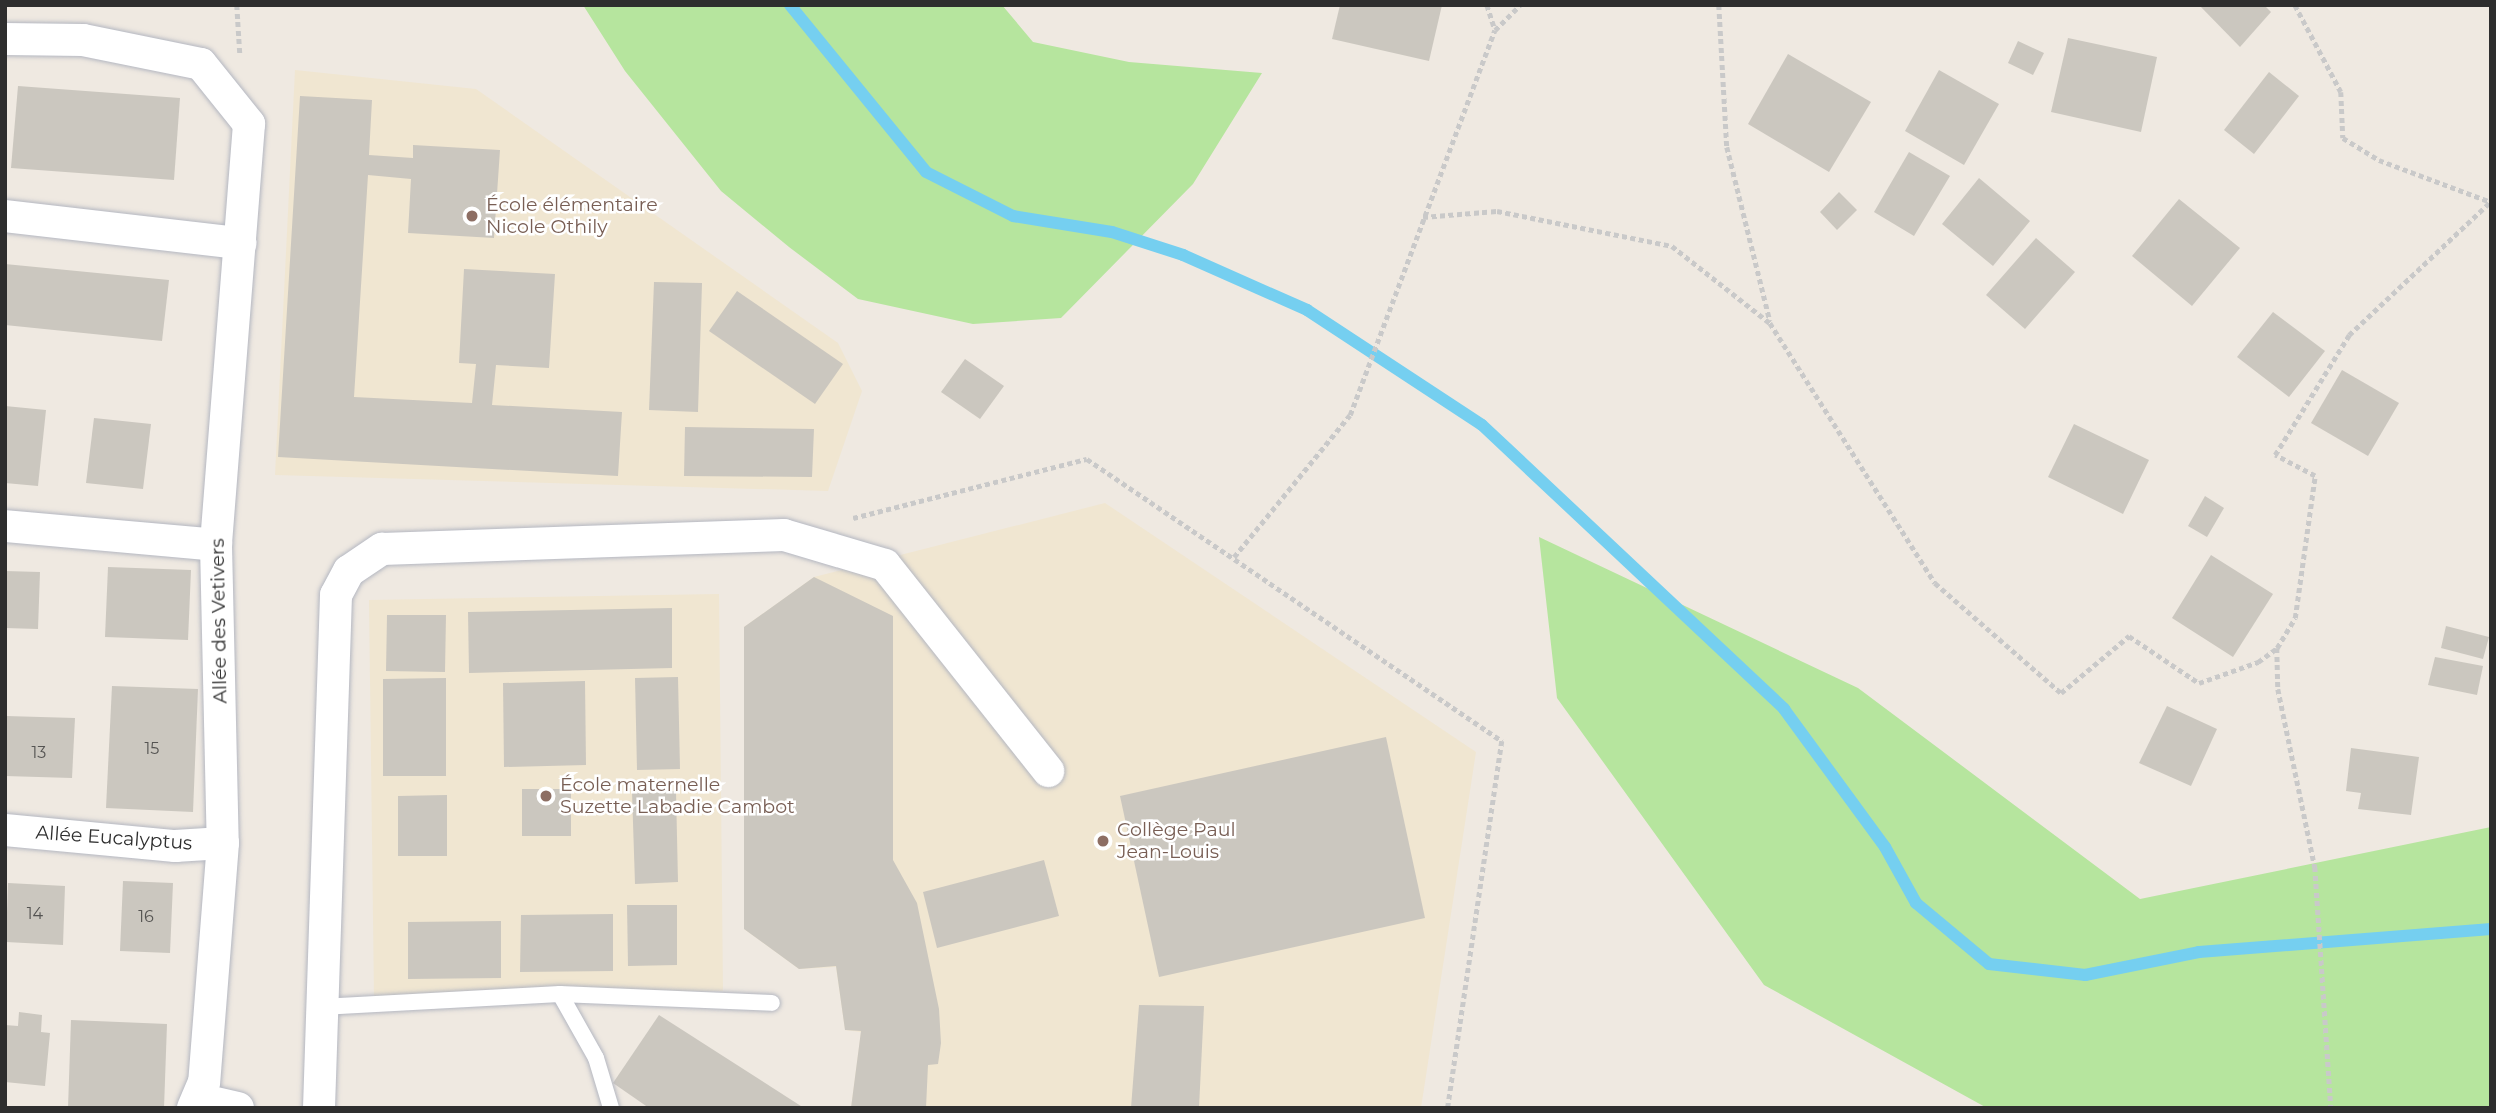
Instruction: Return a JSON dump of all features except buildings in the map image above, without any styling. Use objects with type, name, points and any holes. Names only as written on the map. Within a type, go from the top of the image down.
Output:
[{"type":"street","name":"Allée des Vetivers","points":[[5,39],[83,40],[201,64],[249,124],[216,545],[223,843],[196,1103]]},
{"type":"street","points":[[5,216],[240,243]]},
{"type":"street","points":[[5,526],[216,545]]},
{"type":"street","points":[[319,1108],[336,596],[349,571],[382,549],[784,535],[885,565],[1048,771]]},
{"type":"street","name":"Allée Eucalyptus","points":[[5,830],[175,846],[223,843]]},
{"type":"street","points":[[196,1103],[238,1108]]},
{"type":"lane","points":[[321,1007],[560,994],[772,1003]]},
{"type":"lane","points":[[560,994],[596,1058],[611,1108]]},
{"type":"path","points":[[1487,5],[1495,30]]},
{"type":"path","points":[[1234,557],[1350,415],[1495,30],[1520,5]]},
{"type":"path","points":[[1719,5],[1727,147],[1770,323],[1935,583],[2060,693],[2129,636],[2199,683],[2258,662],[2277,648],[2295,618],[2315,476],[2275,455],[2349,335],[2491,202],[2379,160],[2343,138],[2341,92],[2295,5]]},
{"type":"path","points":[[1423,217],[1497,211],[1672,246],[1770,323]]},
{"type":"path","points":[[837,522],[1087,459],[1502,741],[1448,1108]]},
{"type":"path","points":[[2277,648],[2319,920],[2322,1049],[2330,1108]]},
{"type":"shaded area","name":"École élémentaire Nicole Othily","points":[[295,70],[476,89],[838,343],[862,391],[828,491],[275,475]]},
{"type":"shaded area","name":"Collège Paul Jean-Louis","points":[[1105,503],[1476,752],[1421,1108],[851,1108],[861,1032],[845,1030],[836,967],[799,969],[744,929],[744,627],[814,577]]},
{"type":"shaded area","name":"École maternelle Suzette Labadie Cambot","points":[[719,594],[723,991],[374,997],[369,600]]},
{"type":"green space","points":[[583,5],[1002,5],[1033,42],[1129,62],[1262,73],[1193,184],[1061,318],[973,324],[858,299],[789,247],[721,191],[625,71]]},
{"type":"green space","points":[[1539,537],[1858,688],[2140,899],[2491,827],[2491,1108],[1987,1108],[1764,985],[1557,698]]},
{"type":"waterway","points":[[790,5],[926,172],[1013,216],[1112,232],[1183,255],[1307,310],[1482,425],[1784,709],[1885,847],[1916,903],[1989,964],[2085,975],[2199,952],[2491,929]]},
{"type":"place","name":"École élémentaire Nicole Othily","points":[[472,216]]},
{"type":"place","name":"École maternelle Suzette Labadie Cambot","points":[[546,796]]},
{"type":"place","name":"Collège Paul Jean-Louis","points":[[1103,841]]}]
